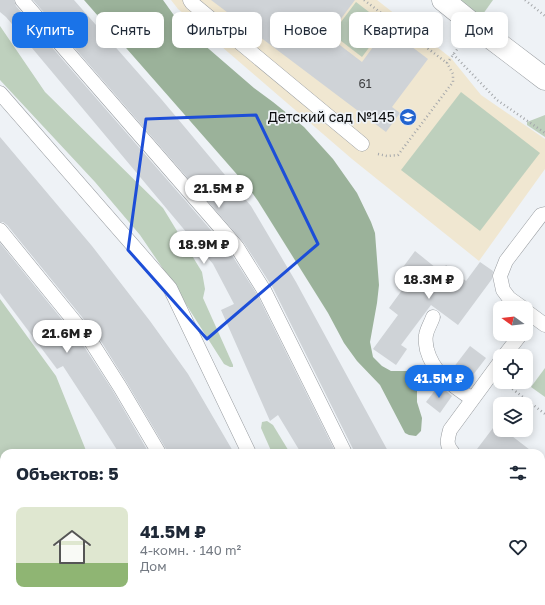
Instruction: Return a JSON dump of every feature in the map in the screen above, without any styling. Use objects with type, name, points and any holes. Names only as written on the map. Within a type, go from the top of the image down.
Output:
[{"type":"street","points":[[443,0],[545,80]]},
{"type":"lane","points":[[22,0],[225,232],[237,248],[265,292],[343,449]]},
{"type":"lane","points":[[190,0],[362,144]]},
{"type":"lane","points":[[0,93],[170,288],[247,449]]},
{"type":"lane","points":[[513,301],[503,290],[500,276],[506,261],[541,215],[545,214]]},
{"type":"lane","points":[[0,230],[92,343],[157,449]]},
{"type":"lane","points":[[433,318],[426,334],[426,346],[429,356],[435,368],[443,378],[472,399]]},
{"type":"lane","points":[[533,320],[545,325]]},
{"type":"lane","points":[[509,349],[516,341]]},
{"type":"lane","points":[[450,449],[447,441],[450,430],[493,373]]},
{"type":"path","points":[[362,144],[378,155],[398,155],[453,82],[453,74],[447,63],[364,0]]},
{"type":"path","points":[[525,0],[545,16]]},
{"type":"path","points":[[453,54],[497,100],[545,133]]},
{"type":"path","points":[[447,63],[451,58]]},
{"type":"path","points":[[513,389],[545,414]]},
{"type":"highlighted area","points":[[256,115],[318,244],[207,339],[128,250],[146,119]]},
{"type":"shaded area","name":"Детский сад №145","points":[[171,0],[377,0],[392,12],[349,12],[349,48],[438,48],[451,58],[481,95],[545,139],[545,169],[479,261],[352,159],[223,48],[262,48],[262,12],[181,12]]},
{"type":"green space","points":[[84,0],[163,0],[172,13],[172,48],[208,48],[254,88],[304,127],[333,159],[357,193],[375,233],[379,285],[370,342],[373,357],[382,366],[391,371],[408,371],[417,376],[417,402],[422,418],[421,431],[416,436],[405,433],[380,385],[357,361],[344,343],[328,313],[248,187],[126,48],[164,48],[164,12],[96,12],[96,14]]},
{"type":"green space","points":[[455,0],[493,0],[484,12],[474,12]]},
{"type":"green space","points":[[356,2],[369,12],[349,12],[349,47],[341,41],[341,22]]},
{"type":"green space","points":[[0,26],[12,44],[12,48],[15,48],[45,92],[163,208],[202,272],[205,289],[203,298],[233,367],[224,364],[140,235],[95,182],[0,80]]},
{"type":"green space","points":[[350,48],[369,48],[362,57]]},
{"type":"green space","points":[[461,92],[540,153],[480,231],[401,170]]},
{"type":"green space","points":[[545,115],[545,137],[527,125],[527,122]]},
{"type":"green space","points":[[0,299],[56,376],[85,449],[0,449]]},
{"type":"green space","points":[[545,368],[545,397],[533,388],[533,384]]},
{"type":"green space","points":[[267,421],[273,425],[288,449],[270,449],[261,428],[262,422]]},
{"type":"building","points":[[0,0],[14,0],[16,6],[21,12],[12,12],[12,24],[0,12]]},
{"type":"building","points":[[33,0],[74,0],[85,12],[43,12]]},
{"type":"building","points":[[211,0],[355,0],[341,19],[341,12],[270,12],[270,45],[262,38],[262,12],[227,12]]},
{"type":"building","points":[[88,16],[96,25],[96,48],[116,48],[251,206],[296,282],[387,449],[353,449],[273,288],[244,243],[75,48],[88,48]]},
{"type":"building","points":[[341,46],[362,62],[372,48],[413,48],[428,59],[392,107],[400,113],[386,132],[275,48],[341,48]]},
{"type":"building","points":[[32,48],[53,48],[230,252],[258,296],[334,449],[299,449],[278,415],[270,421],[221,310],[234,304],[213,264]]},
{"type":"building","points":[[0,137],[92,246],[150,321],[188,374],[232,449],[166,449],[99,338],[7,225],[0,222]]},
{"type":"building","points":[[0,243],[85,348],[113,391],[147,449],[116,449],[63,366],[57,369],[0,293]]},
{"type":"building","points":[[415,251],[441,272],[446,265],[466,281],[480,262],[493,271],[492,279],[458,325],[431,305],[401,345],[407,349],[396,365],[373,349],[398,315],[389,308],[405,286],[395,278]]},
{"type":"building","points":[[470,346],[486,358],[466,384],[450,372]]},
{"type":"building","points":[[439,385],[452,396],[440,413],[426,402]]},
{"type":"building","points":[[493,428],[493,437],[513,437],[529,449],[477,449]]},
{"type":"place","name":"Детский сад №145","points":[[408,117]]}]
